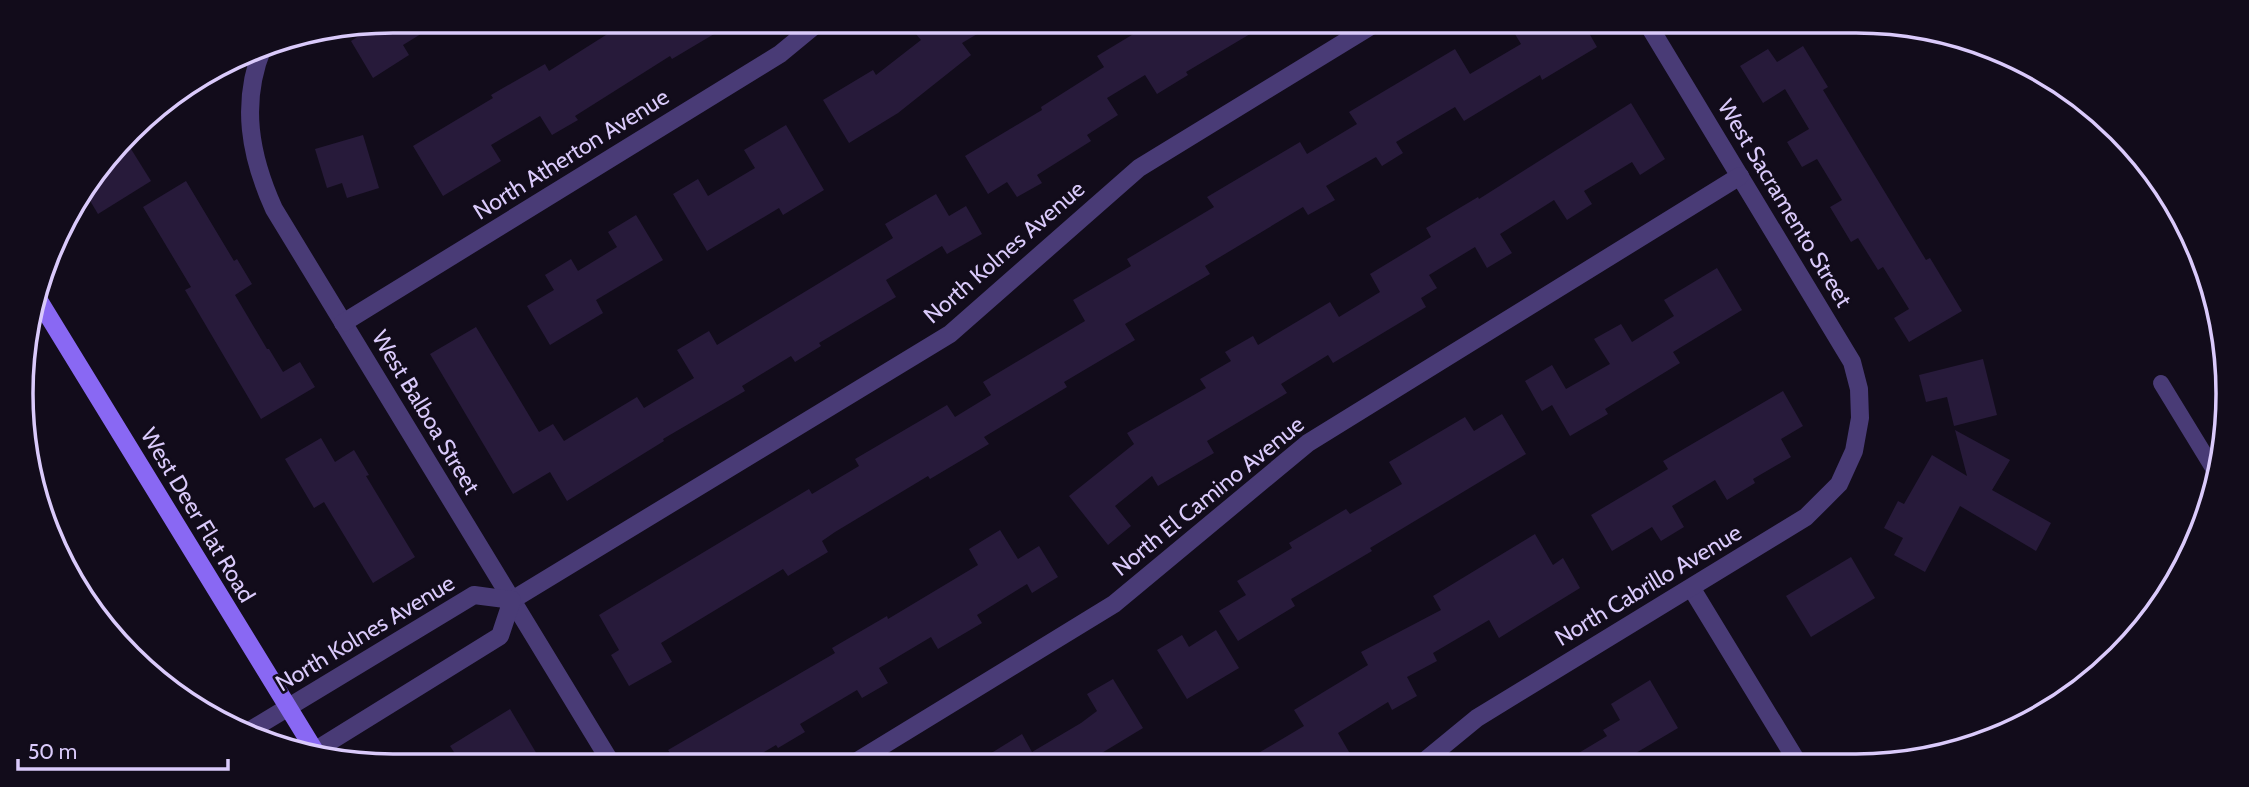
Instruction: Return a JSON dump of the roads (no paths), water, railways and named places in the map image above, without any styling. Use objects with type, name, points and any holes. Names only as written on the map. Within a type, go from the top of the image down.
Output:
[{"type":"main road","name":"West Deer Flat Road","points":[[44,308],[308,743]]},
{"type":"street","name":"North Atherton Avenue","points":[[343,323],[780,54],[805,33]]},
{"type":"street","name":"North Kolnes Avenue","points":[[258,727],[474,595],[512,600],[950,334],[1139,168],[1359,33]]},
{"type":"street","name":"West Sacramento Street","points":[[1653,33],[1852,362],[1859,389],[1860,418]]},
{"type":"street","name":"West Balboa Street","points":[[257,61],[248,123],[259,176],[274,209],[606,754]]},
{"type":"street","name":"North El Camino Avenue","points":[[869,754],[1114,604],[1308,443],[1740,176]]},
{"type":"street","name":"North Cabrillo Avenue","points":[[1433,754],[1477,718],[1806,517],[1839,484],[1854,451],[1860,418]]},
{"type":"street","points":[[1692,589],[1793,754]]},
{"type":"street","points":[[325,747],[500,636],[512,600]]},
{"type":"lane","points":[[2161,383],[2210,461]]}]
